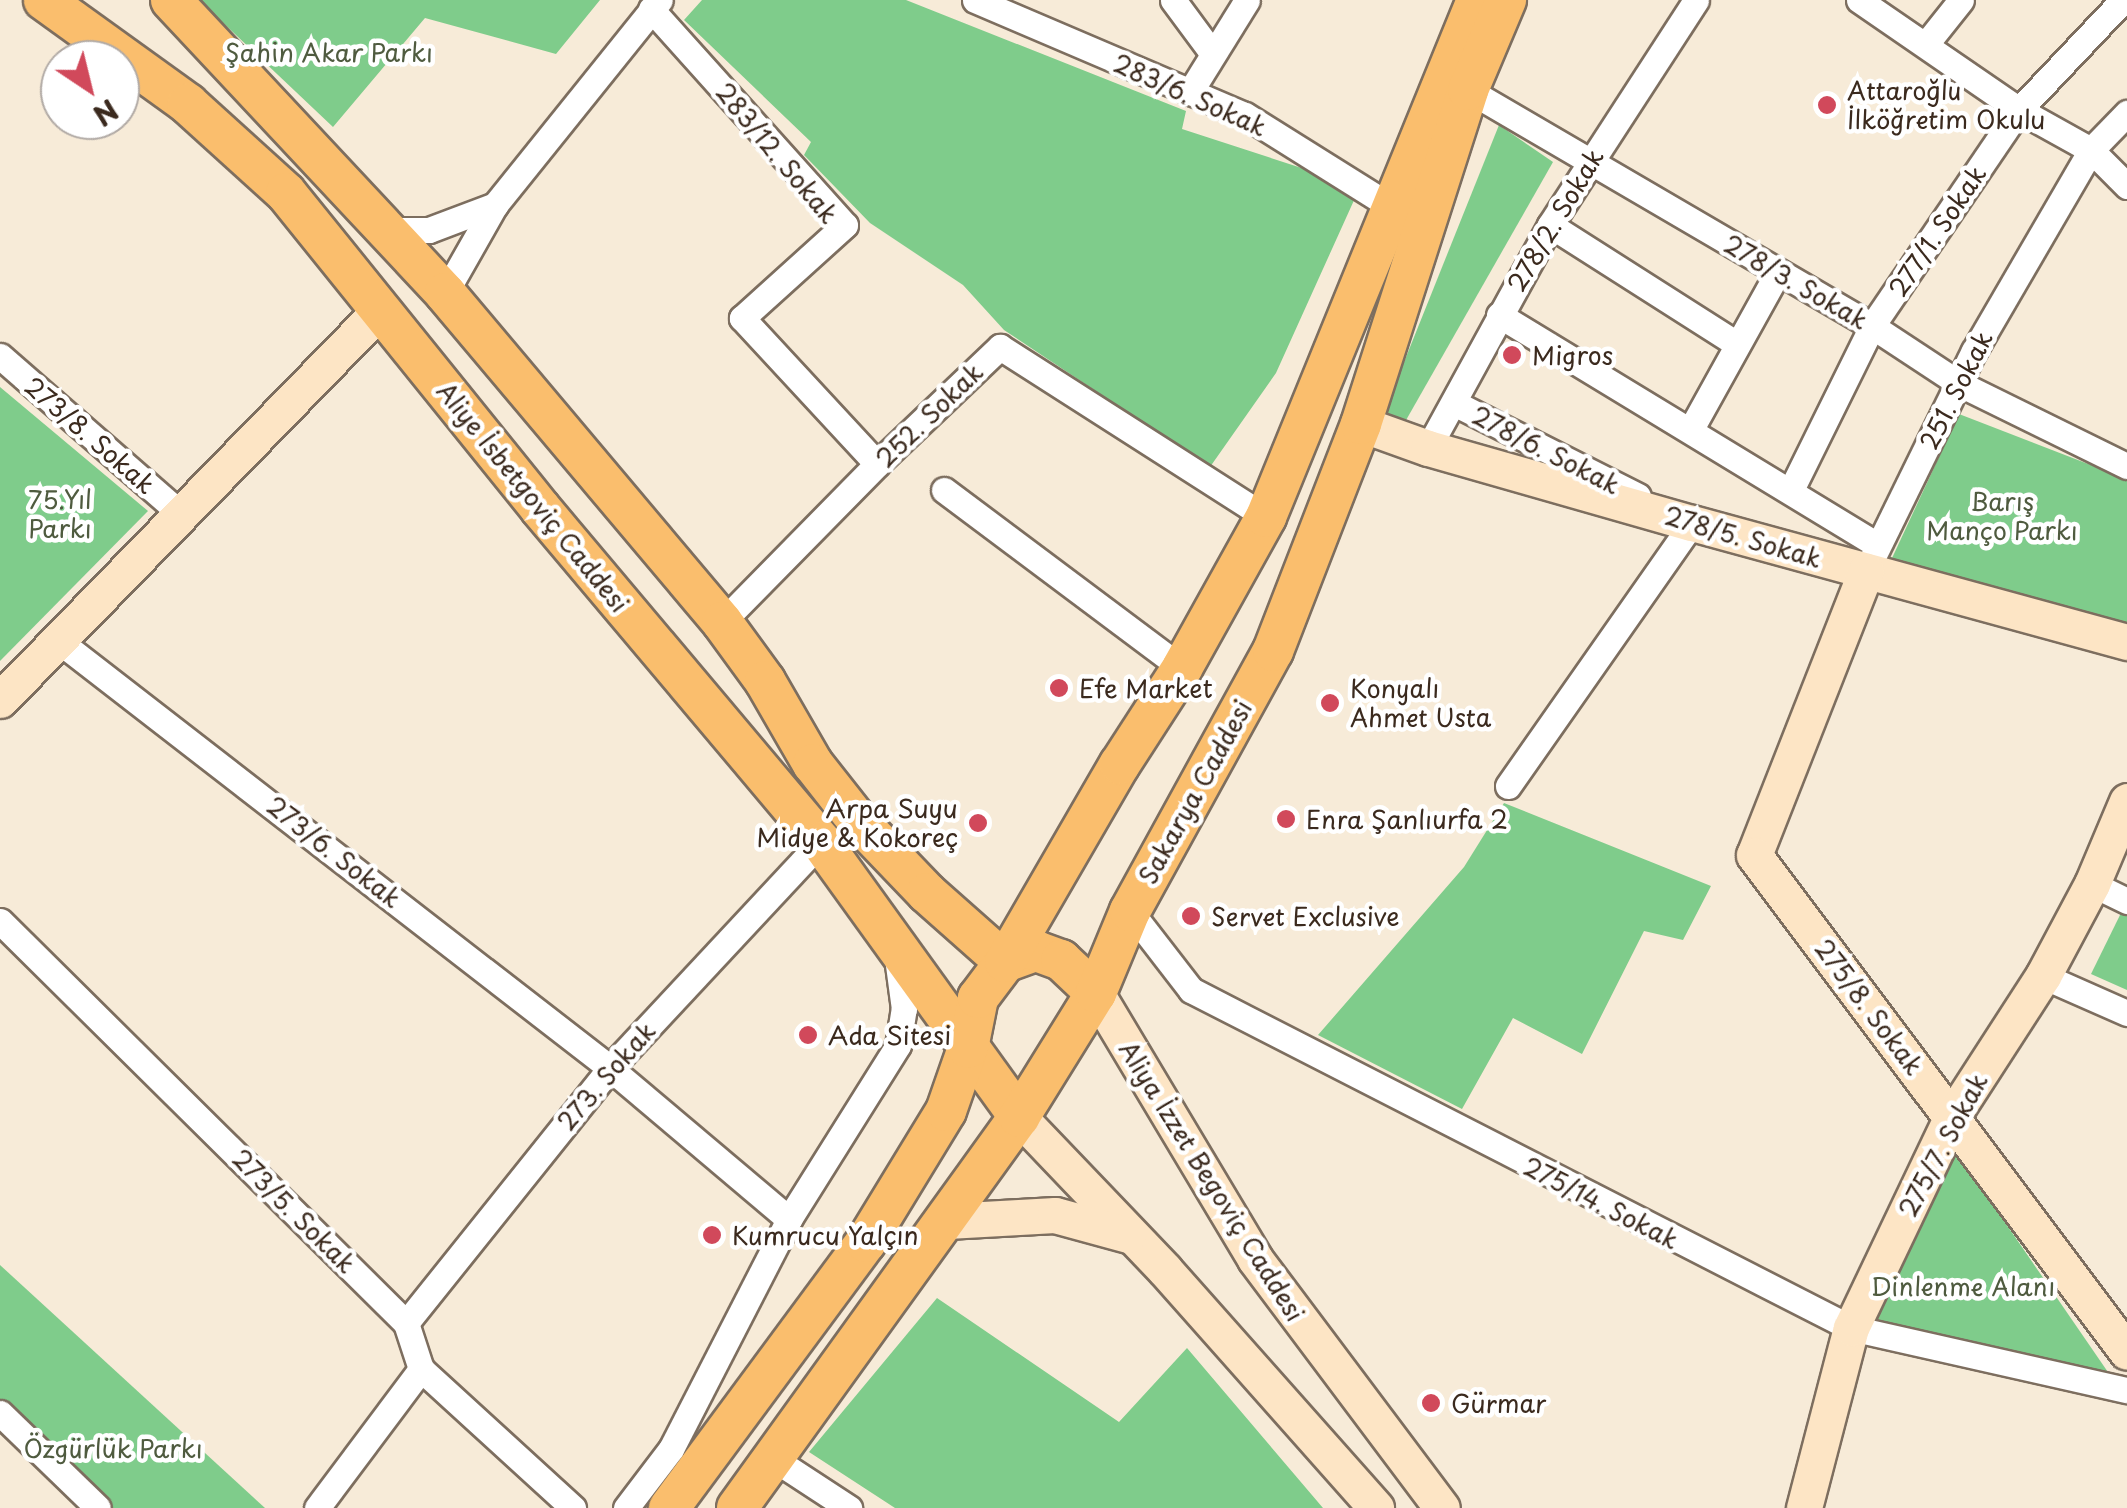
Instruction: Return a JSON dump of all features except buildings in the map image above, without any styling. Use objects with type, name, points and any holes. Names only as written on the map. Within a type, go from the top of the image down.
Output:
[{"type":"main road","name":"Aliye İsbetgoviç Caddesi","points":[[44,0],[188,104],[286,193],[540,508],[821,842],[1019,1116]]},
{"type":"main road","points":[[171,0],[446,293],[722,622],[764,681],[813,764],[857,820],[928,893],[1005,962]]},
{"type":"main road","points":[[669,1508],[866,1242],[946,1111],[968,1048],[978,998],[1005,962],[1120,764],[1182,668],[1266,517],[1395,209],[1477,0]]},
{"type":"main road","name":"Sakarya Caddesi","points":[[737,1508],[947,1222],[1019,1116],[1096,992],[1130,911],[1274,650],[1362,424],[1468,90],[1506,0]]},
{"type":"main road","points":[[1005,962],[1036,951],[1062,960],[1096,992]]},
{"type":"street","name":"283/6. Sokak","points":[[975,0],[1245,115],[1395,209]]},
{"type":"street","points":[[1173,0],[1214,54]]},
{"type":"street","points":[[1190,92],[1247,0]]},
{"type":"street","name":"278/2. Sokak","points":[[1428,448],[1550,224],[1696,0]]},
{"type":"street","points":[[1859,0],[2019,110],[2091,150],[2127,186]]},
{"type":"street","points":[[1926,44],[1961,0]]},
{"type":"street","name":"277/1. Sokak","points":[[1791,490],[1872,326],[2019,110],[2123,0]]},
{"type":"street","name":"283/12. Sokak","points":[[446,293],[495,205],[655,5],[844,225],[742,318],[877,464]]},
{"type":"street","name":"278/3. Sokak","points":[[1468,90],[1872,326],[1960,384],[2127,466]]},
{"type":"street","name":"251. Sokak","points":[[1754,854],[1872,558],[1974,351],[2091,150],[2127,113]]},
{"type":"street","points":[[387,230],[429,230],[495,205]]},
{"type":"street","points":[[1550,224],[1737,344]]},
{"type":"street","points":[[1691,429],[1778,272]]},
{"type":"street","points":[[0,700],[55,638],[381,309]]},
{"type":"street","name":"278/5. Sokak","points":[[1499,315],[1791,490],[1872,558]]},
{"type":"street","name":"252. Sokak","points":[[722,622],[877,464],[1000,348],[1266,517]]},
{"type":"street","name":"273/8. Sokak","points":[[0,356],[180,513]]},
{"type":"street","name":"278/6. Sokak","points":[[1454,404],[1692,523]]},
{"type":"street","name":"278/5. Sokak","points":[[1362,424],[1428,448],[1692,523],[1872,558],[2127,642]]},
{"type":"street","points":[[944,490],[1182,668]]},
{"type":"street","points":[[1508,786],[1692,523]]},
{"type":"street","name":"273/6. Sokak","points":[[55,638],[610,1068],[789,1219]]},
{"type":"street","name":"275/7. Sokak","points":[[1804,1508],[1850,1328],[1952,1118],[2043,976],[2092,884],[2127,801]]},
{"type":"street","name":"273. Sokak","points":[[406,1323],[610,1068],[821,842]]},
{"type":"street","name":"275/8. Sokak","points":[[1754,854],[2127,1352]]},
{"type":"street","points":[[2092,884],[2127,901]]},
{"type":"street","name":"275/14. Sokak","points":[[1130,911],[1192,990],[1850,1328],[2127,1390]]},
{"type":"street","name":"273/5. Sokak","points":[[0,921],[406,1323],[421,1369],[573,1508]]},
{"type":"street","points":[[626,1508],[671,1449],[789,1219],[898,1044],[904,1009],[896,947]]},
{"type":"street","points":[[2043,976],[2127,1013]]},
{"type":"street","name":"Aliya İzzet Begoviç Caddesi","points":[[1096,992],[1255,1259],[1442,1508]]},
{"type":"street","points":[[1019,1116],[1376,1508]]},
{"type":"street","points":[[947,1222],[1055,1215],[1131,1235]]},
{"type":"street","points":[[317,1508],[421,1369]]},
{"type":"street","points":[[0,1413],[98,1508]]},
{"type":"street","points":[[774,1459],[849,1508]]},
{"type":"green space","name":"Şahin Akar Parkı","points":[[199,0],[600,0],[556,54],[425,18],[333,127]]},
{"type":"green space","points":[[702,0],[906,0],[1186,111],[1182,129],[1360,187],[1276,373],[1210,467],[1004,330],[963,285],[870,223],[804,155],[811,142],[684,20]]},
{"type":"green space","points":[[1499,125],[1553,162],[1397,436],[1378,427]]},
{"type":"green space","name":"75.Yıl Parkı","points":[[0,387],[148,511],[0,661]]},
{"type":"green space","name":"Barış Manço Parkı","points":[[1959,414],[2127,479],[2127,628],[1886,571]]},
{"type":"green space","points":[[1504,803],[1711,886],[1683,940],[1644,931],[1582,1054],[1513,1018],[1462,1109],[1318,1035],[1464,867]]},
{"type":"green space","points":[[2121,913],[2127,916],[2127,990],[2091,974]]},
{"type":"green space","name":"Dinlenme Alanı","points":[[1949,1141],[2123,1394],[1863,1336]]},
{"type":"green space","name":"Özgürlük Parkı","points":[[0,1265],[265,1508],[91,1508],[0,1415]]},
{"type":"green space","points":[[937,1298],[1119,1422],[1187,1348],[1323,1508],[895,1508],[809,1452]]},
{"type":"place","name":"Attaroğlu İlköğretim Okulu","points":[[1827,105]]},
{"type":"place","name":"Migros","points":[[1512,355]]},
{"type":"place","name":"Efe Market","points":[[1059,688]]},
{"type":"place","name":"Konyalı Ahmet Usta","points":[[1330,703]]},
{"type":"place","name":"Enra Şanlıurfa 2","points":[[1286,819]]},
{"type":"place","name":"Arpa Suyu Midye & Kokoreç","points":[[978,823]]},
{"type":"place","name":"Servet Exclusive","points":[[1191,916]]},
{"type":"place","name":"Ada Sitesi","points":[[808,1035]]},
{"type":"place","name":"Kumrucu Yalçın","points":[[712,1235]]},
{"type":"place","name":"Gürmar","points":[[1431,1403]]}]
